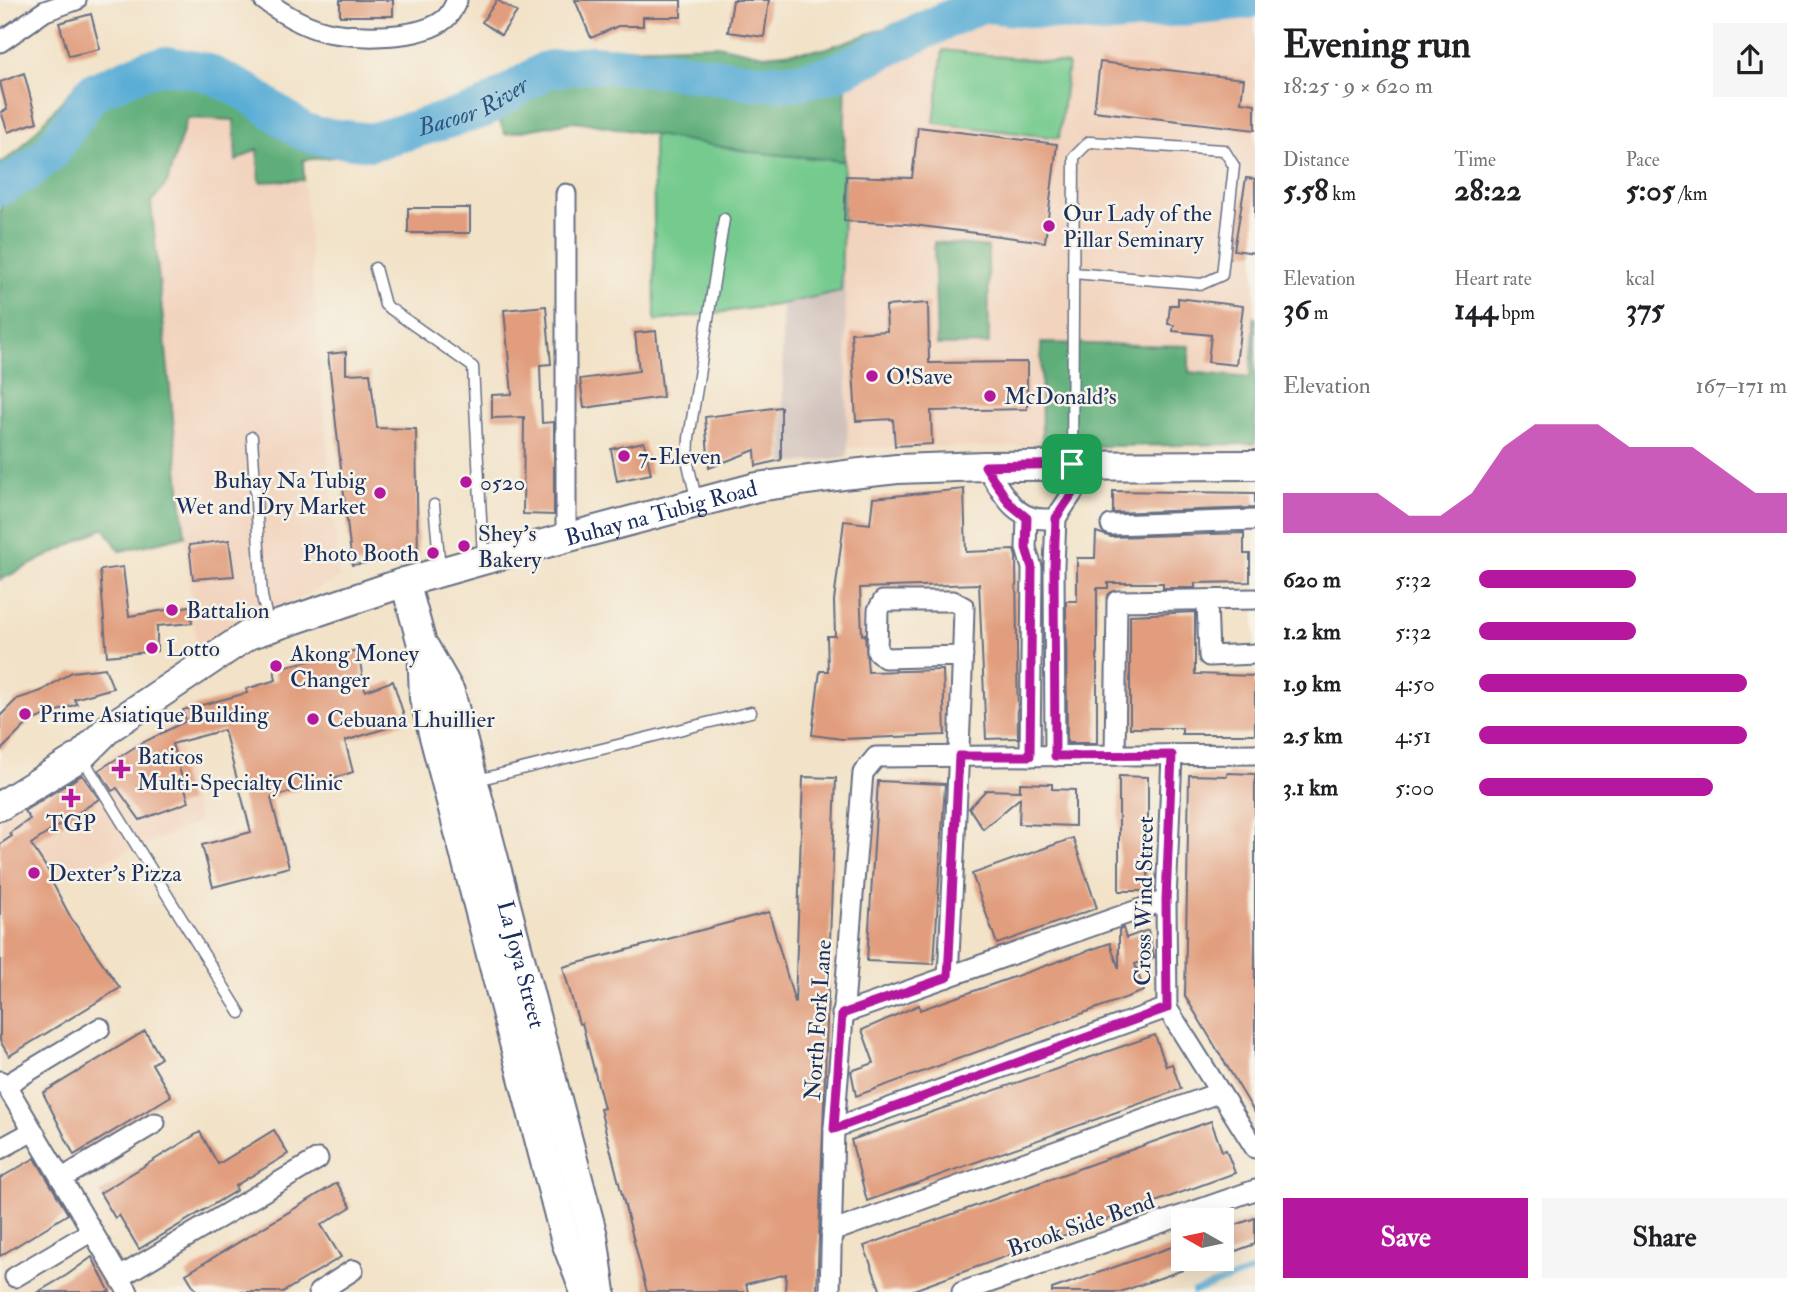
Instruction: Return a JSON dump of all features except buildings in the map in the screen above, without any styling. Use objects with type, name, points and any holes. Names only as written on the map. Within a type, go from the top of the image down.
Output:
[{"type":"main road","name":"Buhay na Tubig Road","points":[[0,806],[81,756],[108,728],[248,635],[405,582],[483,560],[757,487],[897,468],[1082,464],[1255,465]]},
{"type":"main road","name":"La Joya Street","points":[[405,582],[422,644],[424,698],[563,1231],[585,1292]]},
{"type":"main road","name":"La Joya Street","points":[[422,644],[450,692],[593,1236],[600,1292]]},
{"type":"main road","name":"Buhay na Tubig Road","points":[[0,787],[88,731],[108,728]]},
{"type":"street","points":[[0,42],[45,11],[76,0]]},
{"type":"street","points":[[264,0],[281,13],[331,33],[381,37],[431,27],[448,17],[457,0]]},
{"type":"street","points":[[566,194],[566,539]]},
{"type":"street","points":[[1055,756],[1056,518],[1082,464]]},
{"type":"street","points":[[985,466],[1009,503],[1027,518],[1040,521],[1056,518]]},
{"type":"street","points":[[1027,518],[1026,548],[1032,568],[1030,756]]},
{"type":"street","points":[[1111,525],[1255,520]]},
{"type":"street","points":[[1115,755],[1117,601],[1255,599]]},
{"type":"street","points":[[1207,600],[1209,656],[1255,654]]},
{"type":"street","points":[[948,977],[959,756],[964,607],[953,601],[883,601],[878,610],[877,651],[885,658],[962,656]]},
{"type":"street","points":[[959,756],[1255,754]]},
{"type":"street","name":"Cross Wind Street","points":[[1172,755],[1166,900],[1167,1008],[1255,1148]]},
{"type":"street","name":"North Fork Lane","points":[[830,1292],[834,1129],[863,773],[876,757],[959,756]]},
{"type":"street","points":[[842,1014],[1166,900]]},
{"type":"street","points":[[834,1129],[1167,1008]]},
{"type":"street","points":[[100,1028],[3,1083],[124,1285],[318,1159]]},
{"type":"street","points":[[831,1232],[1218,1093]]},
{"type":"street","points":[[61,1179],[155,1123]]},
{"type":"street","points":[[0,1149],[33,1131]]},
{"type":"street","name":"Brook Side Bend","points":[[962,1292],[1255,1190]]},
{"type":"street","points":[[15,1277],[92,1231]]},
{"type":"street","points":[[319,1292],[353,1270]]},
{"type":"lane","points":[[1073,273],[1202,284],[1222,275],[1234,166],[1224,150],[1089,142],[1074,157],[1073,273],[1082,464]]},
{"type":"lane","points":[[697,503],[688,464],[689,438],[724,219]]},
{"type":"lane","points":[[375,268],[385,305],[473,368],[483,560]]},
{"type":"lane","points":[[252,437],[262,596],[269,628]]},
{"type":"lane","points":[[434,505],[440,572]]},
{"type":"lane","points":[[473,780],[751,712]]},
{"type":"lane","points":[[81,756],[240,1013]]},
{"type":"shaded area","name":"Our Lady of the Pillar Seminary","points":[[1255,6],[1255,444],[848,448],[841,291],[846,77],[917,50],[965,24],[991,19],[1039,25],[1143,26]]},
{"type":"shaded area","points":[[187,118],[234,120],[236,161],[258,148],[261,182],[304,180],[339,579],[196,646],[151,201],[167,183]]},
{"type":"shaded area","points":[[845,279],[848,457],[783,464],[782,290]]},
{"type":"shaded area","points":[[173,722],[199,822],[55,881],[0,916],[0,815]]},
{"type":"green space","points":[[953,0],[1255,0],[1255,6],[1144,26],[1039,25],[991,19],[965,25],[917,50],[846,77],[844,161],[751,152],[576,121],[505,134],[495,110],[397,147],[372,153],[303,160],[304,180],[260,182],[257,149],[236,161],[234,120],[187,118],[167,183],[151,202],[185,536],[120,551],[104,528],[0,580],[0,164],[19,150],[81,79],[161,55],[207,61],[246,79],[314,123],[372,132],[483,95],[543,57],[592,49],[717,45],[764,55],[824,49],[883,29]]},
{"type":"green space","points":[[943,50],[1068,64],[1059,138],[934,123]]},
{"type":"green space","points":[[653,133],[751,152],[844,161],[841,291],[777,305],[655,321]]},
{"type":"green space","points":[[934,242],[988,247],[989,344],[937,345]]},
{"type":"green space","points":[[1255,316],[1255,444],[1042,447],[1041,343],[1189,346],[1189,372],[1250,378]]},
{"type":"waterway","name":"Bacoor River","points":[[0,187],[26,173],[51,152],[92,92],[147,69],[167,65],[206,72],[247,92],[302,131],[318,136],[371,142],[481,110],[546,70],[590,64],[668,69],[756,82],[794,82],[832,74],[989,0]]},
{"type":"waterway","points":[[985,4],[1103,15],[1247,0]]},
{"type":"waterway","points":[[1194,1292],[1255,1270]]},
{"type":"place","name":"Our Lady of the Pillar Seminary","points":[[1049,226]]},
{"type":"place","name":"O!Save","points":[[872,376]]},
{"type":"place","name":"McDonald's","points":[[990,396]]},
{"type":"place","name":"7-Eleven","points":[[624,456]]},
{"type":"place","name":"0520","points":[[466,482]]},
{"type":"place","name":"Buhay Na Tubig Wet and Dry Market","points":[[380,493]]},
{"type":"place","name":"Shey's Bakery","points":[[464,546]]},
{"type":"place","name":"Photo Booth","points":[[433,553]]},
{"type":"place","name":"Battalion","points":[[172,610]]},
{"type":"place","name":"Lotto","points":[[152,648]]},
{"type":"place","name":"Akong Money Changer","points":[[276,666]]},
{"type":"place","name":"Prime Asiatique Building","points":[[25,714]]},
{"type":"place","name":"Cebuana Lhuillier","points":[[313,719]]},
{"type":"place","name":"Baticos Multi-Specialty Clinic","points":[[121,769]]},
{"type":"place","name":"TGP","points":[[71,798]]},
{"type":"place","name":"Dexter's Pizza","points":[[34,873]]},
{"type":"route","points":[[1072,464],[1092,464],[1056,518],[1055,756],[1172,755],[1166,900],[1167,1008],[834,1129],[842,1014],[948,977],[959,756],[1030,756],[1032,568],[1026,548],[1027,518],[1009,503],[985,466],[1072,464]]}]
